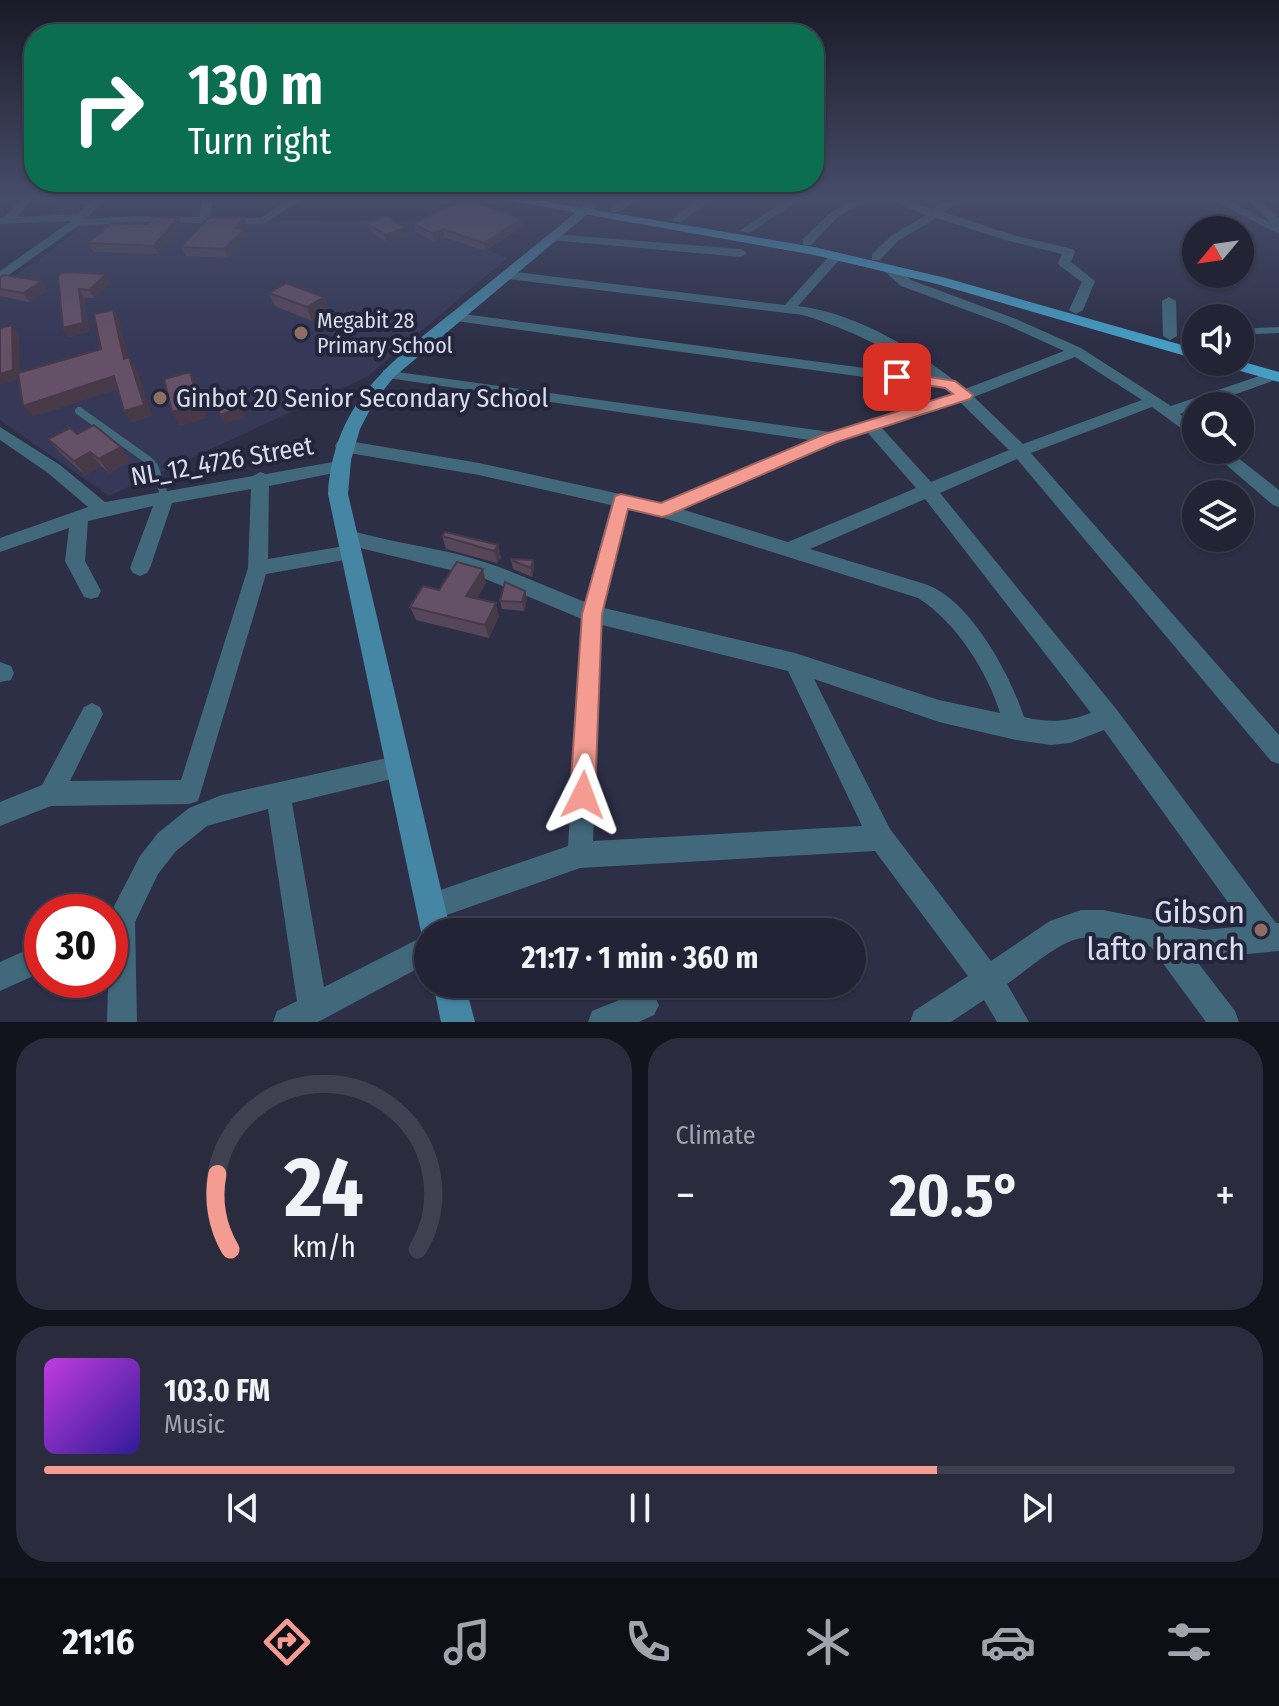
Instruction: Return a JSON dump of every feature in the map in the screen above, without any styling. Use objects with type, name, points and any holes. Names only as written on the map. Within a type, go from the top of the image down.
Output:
[{"type":"main road","points":[[787,247],[888,268],[1182,350]]},
{"type":"main road","points":[[829,247],[1182,339]]},
{"type":"main road","points":[[1254,362],[1277,373]]},
{"type":"main road","points":[[1254,368],[1277,373]]},
{"type":"street","points":[[0,276],[41,247]]},
{"type":"street","name":"NL_12_4726 Street","points":[[0,545],[102,509],[260,478],[340,456],[367,396],[388,373],[543,247]]},
{"type":"street","points":[[662,247],[741,253]]},
{"type":"street","points":[[876,257],[886,247]]},
{"type":"street","points":[[1049,247],[1069,252],[1064,263],[1089,281],[1076,310]]},
{"type":"street","points":[[788,309],[836,256]]},
{"type":"street","points":[[888,268],[906,283],[1040,334],[1076,351],[1182,423]]},
{"type":"street","points":[[508,275],[824,315],[876,334],[925,363],[1021,451],[1279,753]]},
{"type":"street","points":[[1169,301],[1170,336]]},
{"type":"street","points":[[1040,334],[1049,312]]},
{"type":"street","points":[[456,317],[746,363],[957,390]]},
{"type":"street","points":[[662,510],[831,438],[957,390],[1076,351]]},
{"type":"street","points":[[388,373],[532,393],[602,407],[831,438]]},
{"type":"street","points":[[1169,412],[1277,373]]},
{"type":"street","points":[[788,550],[1021,451],[1153,401]]},
{"type":"street","points":[[870,425],[931,490],[1275,938]]},
{"type":"street","points":[[0,432],[54,469],[102,509]]},
{"type":"street","points":[[433,918],[338,494],[340,456],[479,469],[662,510],[934,596],[988,663],[1002,688],[1016,729]]},
{"type":"street","points":[[1234,464],[1279,500]]},
{"type":"street","points":[[128,903],[158,853],[194,805],[258,568],[260,478]]},
{"type":"street","points":[[140,568],[165,497]]},
{"type":"street","points":[[580,855],[592,614],[621,501]]},
{"type":"street","points":[[79,517],[75,561],[91,591]]},
{"type":"street","points":[[258,568],[349,544],[428,556],[489,572],[592,614],[795,663],[939,711],[1051,734],[1070,732],[1109,718]]},
{"type":"street","points":[[795,663],[881,838],[988,980],[1014,1022]]},
{"type":"street","points":[[51,794],[92,714]]},
{"type":"street","points":[[0,814],[51,794],[222,807],[400,767]]},
{"type":"street","points":[[278,793],[313,1008]]},
{"type":"street","points":[[430,907],[580,855],[881,838]]},
{"type":"street","points":[[925,1022],[1060,931],[1081,924],[1103,924],[1204,944],[1275,938]]},
{"type":"street","points":[[1160,937],[1224,1022]]},
{"type":"street","points":[[288,1022],[414,955]]},
{"type":"street","points":[[0,977],[24,966]]},
{"type":"street","points":[[121,998],[122,1022]]},
{"type":"street","points":[[452,998],[458,1022]]},
{"type":"street","points":[[603,1022],[644,1005]]},
{"type":"lane","points":[[1256,331],[1279,330]]},
{"type":"lane","points":[[79,411],[148,460],[154,466],[165,497]]},
{"type":"shaded area","points":[[55,247],[480,247],[507,258],[367,377],[109,496],[0,420],[0,287]]},
{"type":"building","points":[[181,247],[226,247],[224,249]]},
{"type":"building","points":[[63,272],[106,274],[89,290],[79,289],[83,323],[63,328],[58,276]]},
{"type":"building","points":[[0,277],[42,281],[23,293],[0,289]]},
{"type":"building","points":[[286,283],[324,297],[307,307],[269,293]]},
{"type":"building","points":[[113,310],[124,359],[129,357],[144,405],[124,411],[114,376],[23,406],[18,373],[101,349],[94,314]]},
{"type":"building","points":[[12,325],[13,370],[0,374],[0,328]]},
{"type":"building","points":[[190,372],[199,404],[172,412],[164,379]]},
{"type":"building","points":[[235,389],[240,408],[220,415],[215,395]]},
{"type":"building","points":[[94,425],[121,447],[99,459],[90,452],[74,461],[48,439],[70,428],[77,434]]},
{"type":"building","points":[[445,532],[498,545],[494,551],[442,536]]},
{"type":"building","points":[[511,559],[533,560],[531,568]]},
{"type":"building","points":[[457,562],[483,569],[466,596],[496,603],[485,625],[410,607],[423,586],[439,590]]},
{"type":"building","points":[[505,582],[525,591],[522,602],[500,601]]},
{"type":"place","name":"Megabit 28 Primary School","points":[[301,333]]},
{"type":"place","name":"Ginbot 20 Senior Secondary School","points":[[160,398]]},
{"type":"place","name":"Gibson lafto branch","points":[[1261,930]]},
{"type":"route","points":[[583,795],[592,614],[621,501],[662,510],[831,438],[965,395],[950,384],[897,377]]}]
